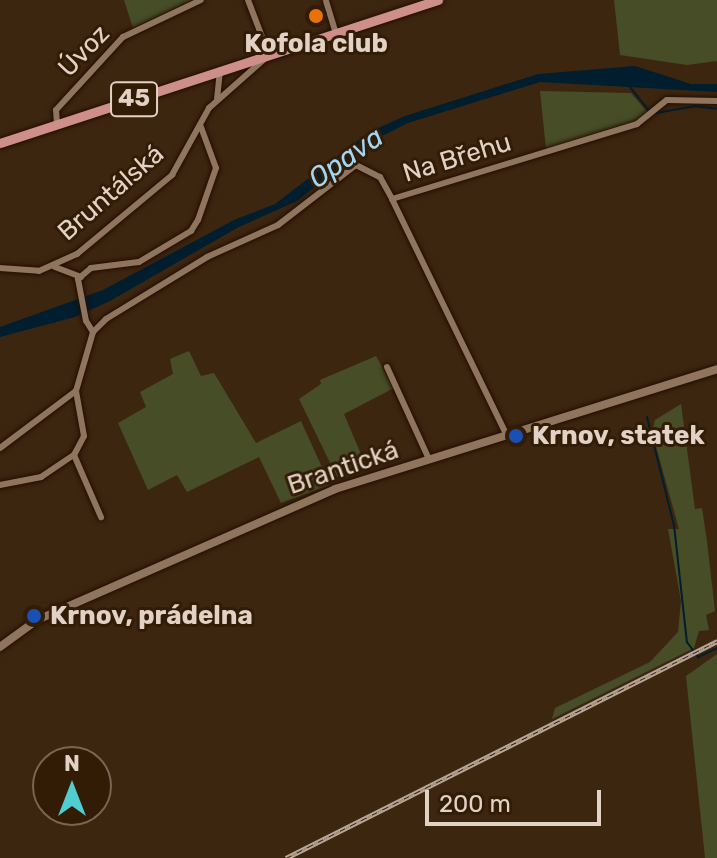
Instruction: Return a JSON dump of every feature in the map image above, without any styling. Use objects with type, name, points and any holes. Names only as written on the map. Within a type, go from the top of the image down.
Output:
[{"type":"main road","name":"Bruntálská","points":[[0,143],[438,0]]},
{"type":"street","name":"Úvoz","points":[[57,124],[56,110],[123,37],[201,0]]},
{"type":"street","points":[[248,0],[269,55]]},
{"type":"street","points":[[326,1],[336,34]]},
{"type":"street","name":"Bruntálská","points":[[0,268],[21,272],[55,267],[77,254],[172,175],[217,99],[269,55]]},
{"type":"street","name":"Bruntálská","points":[[217,99],[220,70]]},
{"type":"street","name":"Na Břehu","points":[[93,332],[106,319],[207,257],[278,225],[356,165],[380,177],[392,199],[637,124],[667,100],[717,101]]},
{"type":"street","points":[[0,485],[41,477],[74,455],[84,436],[76,391],[93,332],[86,321],[78,292],[81,277],[91,268],[139,262],[191,231],[216,168],[201,127]]},
{"type":"street","points":[[392,199],[507,436]]},
{"type":"street","points":[[55,267],[81,277]]},
{"type":"street","points":[[387,367],[429,459]]},
{"type":"street","name":"Brantická","points":[[0,647],[37,620],[213,539],[335,489],[717,369]]},
{"type":"street","points":[[0,448],[76,391]]},
{"type":"street","points":[[74,455],[101,517]]},
{"type":"green space","points":[[124,0],[193,0],[133,28]]},
{"type":"green space","points":[[614,0],[717,0],[717,61],[687,65],[620,55]]},
{"type":"green space","points":[[540,91],[631,93],[648,113],[637,122],[546,149]]},
{"type":"green space","points":[[189,351],[201,376],[214,373],[256,443],[301,421],[330,485],[281,503],[259,457],[187,492],[177,475],[148,490],[118,423],[146,407],[140,392],[173,374],[170,359]]},
{"type":"green space","points":[[376,356],[394,388],[344,414],[366,466],[352,476],[337,477],[299,399],[321,384],[320,380]]},
{"type":"green space","points":[[681,404],[695,509],[702,508],[707,541],[715,611],[706,615],[709,630],[699,631],[694,648],[552,719],[555,708],[650,662],[678,632],[681,601],[668,529],[679,529],[652,432],[655,420]]},
{"type":"green space","points":[[717,654],[717,858],[705,858],[686,676]]},
{"type":"water","name":"Opava","points":[[635,66],[691,84],[717,84],[717,92],[540,82],[408,123],[374,140],[297,201],[237,228],[110,301],[75,317],[0,337],[0,327],[103,290],[234,220],[275,204],[369,132],[405,116],[538,74]]},
{"type":"waterway","points":[[629,86],[650,112]]},
{"type":"waterway","points":[[656,113],[694,106],[717,109]]},
{"type":"waterway","points":[[647,417],[674,525],[687,642],[698,657],[717,648]]},
{"type":"railway","points":[[286,858],[717,641]]},
{"type":"place","name":"Kofola club","points":[[316,16]]},
{"type":"place","name":"Krnov, statek","points":[[516,436]]},
{"type":"place","name":"Krnov, prádelna","points":[[34,616]]}]
